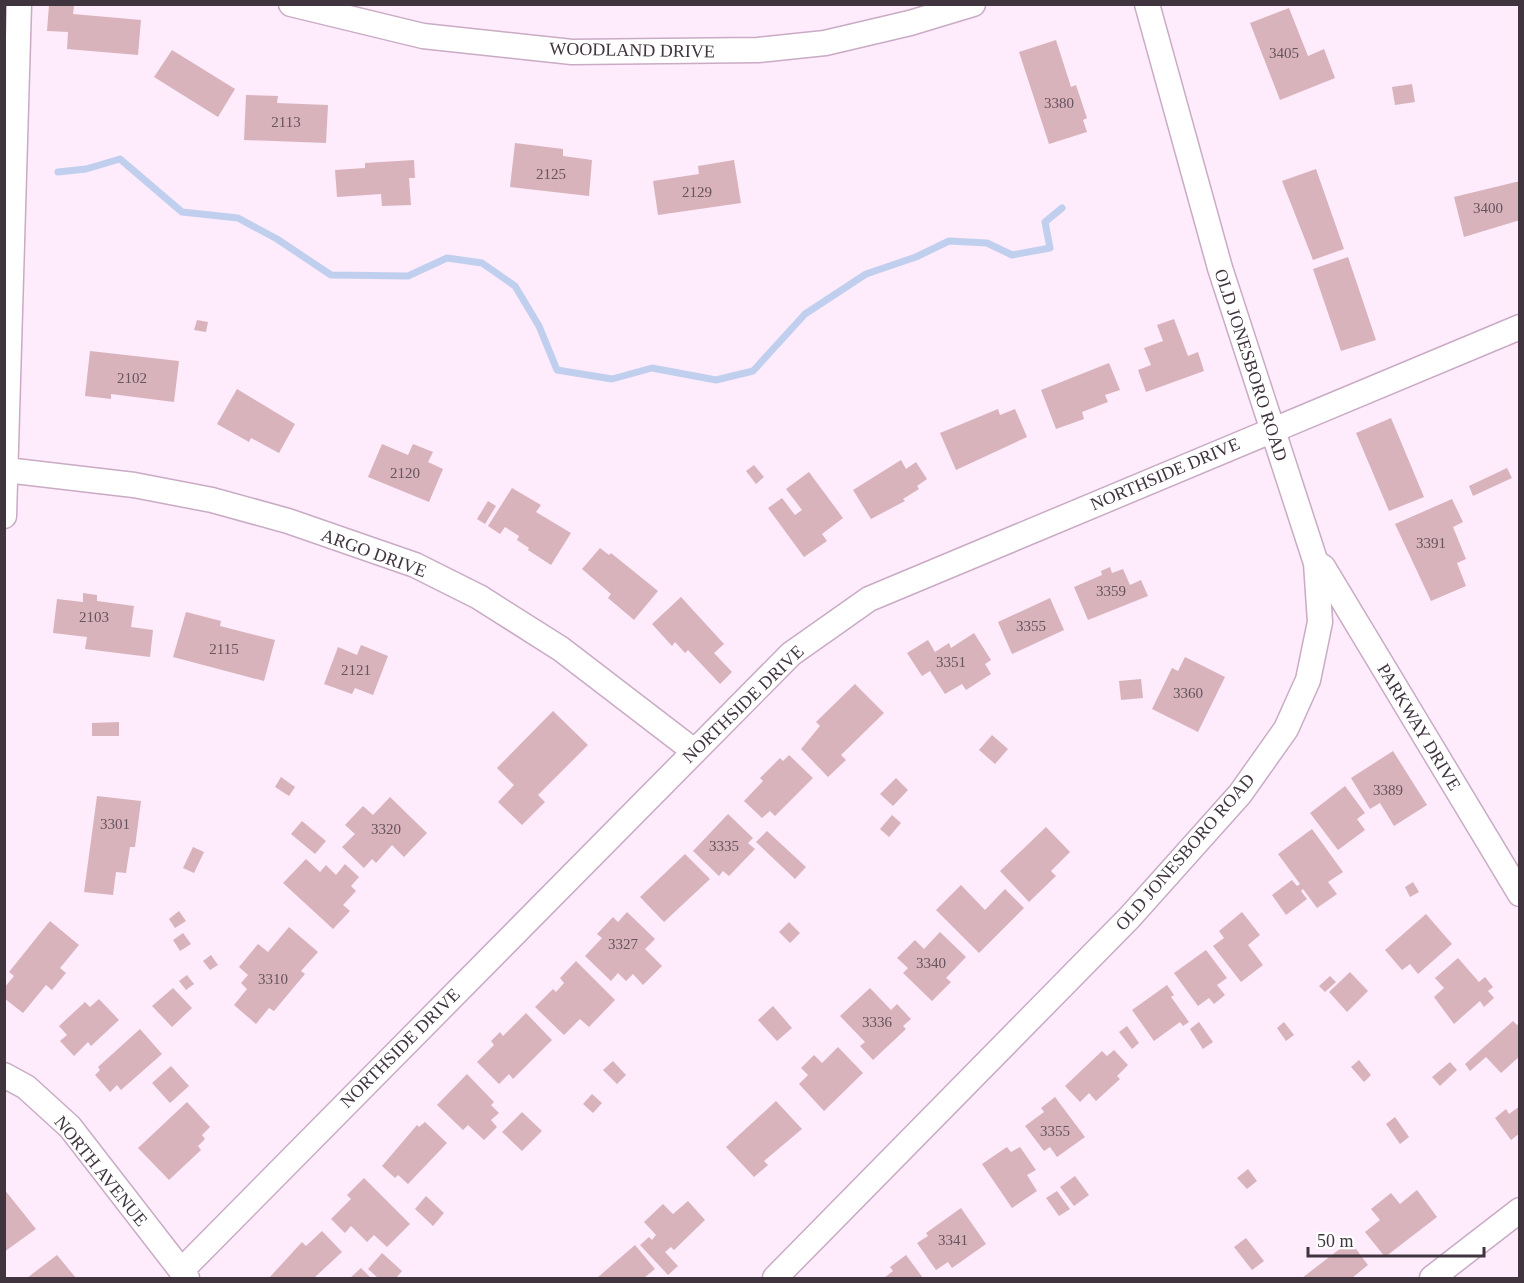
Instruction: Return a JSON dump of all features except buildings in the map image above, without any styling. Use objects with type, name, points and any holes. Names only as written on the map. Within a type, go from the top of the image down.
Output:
[{"type":"street","points":[[4,516],[19,4]]},
{"type":"street","name":"WOODLAND DRIVE","points":[[291,4],[423,36],[572,52],[759,50],[825,43],[910,23],[973,4]]},
{"type":"street","name":"OLD JONESBORO ROAD","points":[[775,1278],[1130,917],[1240,794],[1286,729],[1308,680],[1320,622],[1316,563],[1270,429],[1220,268],[1147,4]]},
{"type":"street","name":"NORTHSIDE DRIVE","points":[[184,1275],[694,751],[792,654],[869,599],[1270,429],[1520,327]]},
{"type":"street","name":"ARGO DRIVE","points":[[6,470],[134,485],[212,500],[288,521],[414,565],[479,597],[561,649],[694,751]]},
{"type":"street","name":"PARKWAY DRIVE","points":[[1316,563],[1323,567],[1520,894]]},
{"type":"street","name":"NORTH AVENUE","points":[[4,1075],[26,1087],[70,1127],[184,1275]]},
{"type":"street","points":[[1432,1278],[1520,1210]]},
{"type":"waterway","points":[[58,172],[86,169],[120,159],[182,212],[238,218],[277,239],[331,275],[408,276],[447,258],[482,263],[515,286],[539,326],[557,370],[612,379],[652,368],[716,380],[753,371],[805,314],[866,274],[916,257],[949,241],[987,243],[1012,255],[1050,248],[1045,222],[1062,208]]}]
